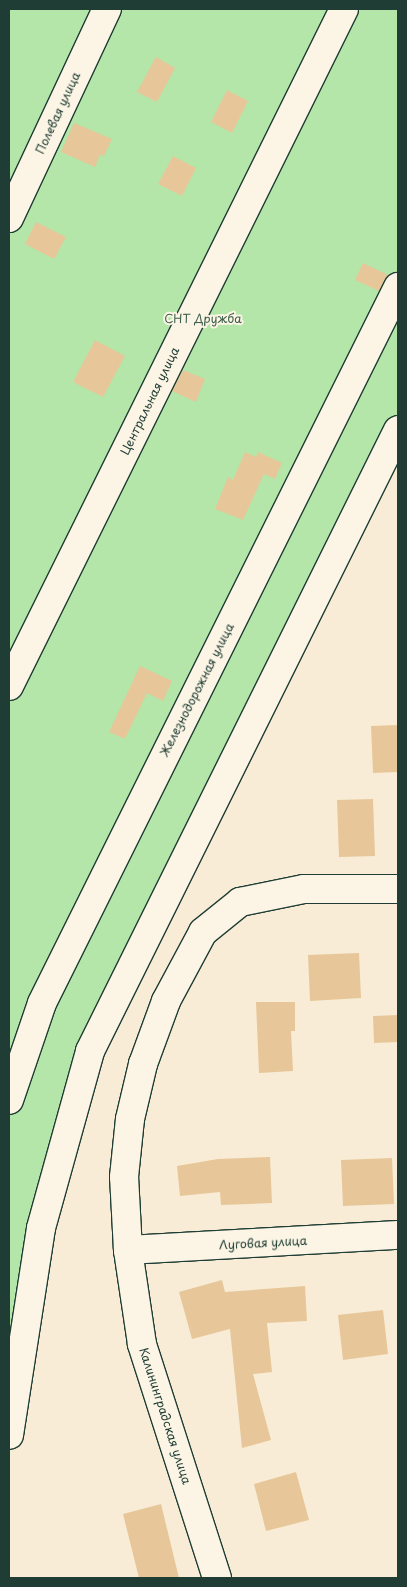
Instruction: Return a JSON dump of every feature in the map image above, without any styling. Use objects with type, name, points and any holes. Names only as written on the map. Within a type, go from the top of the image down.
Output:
[{"type":"street","name":"Полевая улица","points":[[9,218],[107,9]]},
{"type":"street","name":"Центральная улица","points":[[9,686],[344,9]]},
{"type":"street","name":"Железнодорожная улица","points":[[9,1100],[42,1003],[398,287]]},
{"type":"street","points":[[9,1435],[41,1228],[90,1051],[398,430]]},
{"type":"street","name":"Калининградская улица","points":[[217,1578],[142,1344],[128,1250],[124,1177],[132,1109],[144,1064],[166,1001],[203,932],[240,902],[304,889],[398,889]]},
{"type":"street","name":"Луговая улица","points":[[128,1250],[398,1235]]},
{"type":"green space","name":"СНТ Дружба","points":[[9,9],[398,9],[398,434],[128,990],[82,1110],[41,1261],[9,1441]]},
{"type":"building","points":[[156,57],[175,68],[157,102],[137,92]]},
{"type":"building","points":[[227,90],[248,101],[232,133],[211,122]]},
{"type":"building","points":[[74,123],[112,139],[104,156],[100,155],[95,167],[61,152]]},
{"type":"building","points":[[173,156],[196,168],[182,196],[158,184]]},
{"type":"building","points":[[36,222],[66,237],[54,259],[25,244]]},
{"type":"building","points":[[363,263],[388,275],[379,291],[355,280]]},
{"type":"building","points":[[95,340],[125,356],[103,397],[73,382]]},
{"type":"building","points":[[183,370],[205,379],[196,402],[172,391]]},
{"type":"building","points":[[245,452],[256,457],[258,452],[282,463],[275,479],[264,474],[243,520],[215,509],[228,477],[233,480]]},
{"type":"building","points":[[140,666],[172,681],[163,701],[147,693],[125,739],[109,732]]},
{"type":"building","points":[[398,725],[398,772],[373,773],[371,726]]},
{"type":"building","points":[[373,799],[375,856],[339,857],[337,800]]},
{"type":"building","points":[[359,953],[361,998],[310,1001],[308,955]]},
{"type":"building","points":[[256,1002],[295,1002],[295,1031],[291,1031],[293,1071],[259,1073]]},
{"type":"building","points":[[398,1015],[398,1042],[374,1043],[373,1016]]},
{"type":"building","points":[[270,1157],[272,1203],[221,1205],[220,1192],[180,1196],[177,1166],[218,1159]]},
{"type":"building","points":[[392,1158],[394,1204],[343,1206],[341,1160]]},
{"type":"building","points":[[222,1280],[225,1292],[305,1286],[307,1321],[267,1323],[272,1372],[253,1374],[271,1440],[242,1448],[230,1329],[192,1339],[179,1292]]},
{"type":"building","points":[[383,1310],[388,1354],[343,1360],[338,1315]]},
{"type":"building","points":[[296,1472],[309,1520],[266,1531],[254,1484]]},
{"type":"building","points":[[161,1504],[179,1578],[139,1578],[123,1514]]}]
